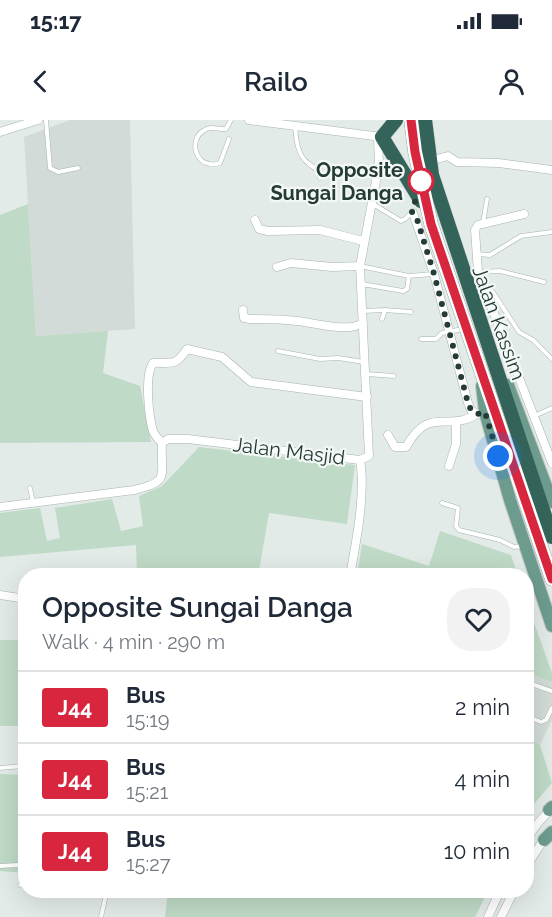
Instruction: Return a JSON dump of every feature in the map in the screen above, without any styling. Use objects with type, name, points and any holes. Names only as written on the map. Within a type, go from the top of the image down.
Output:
[{"type":"highway","points":[[396,120],[380,137],[416,190],[431,224],[481,372],[531,494],[552,537]]},
{"type":"highway","points":[[411,120],[415,152],[431,224]]},
{"type":"highway","points":[[425,120],[429,161],[435,186],[472,275],[487,344],[531,494],[552,579]]},
{"type":"main road","points":[[487,344],[509,387],[552,502]]},
{"type":"main road","points":[[481,372],[481,413],[533,568]]},
{"type":"main road","points":[[534,570],[552,626]]},
{"type":"street","points":[[0,132],[38,120]]},
{"type":"street","points":[[249,120],[380,137]]},
{"type":"street","name":"Jalan Masjid","points":[[162,443],[168,439],[188,439],[360,460],[367,458],[370,452],[360,266],[363,241],[373,204],[379,165],[380,137]]},
{"type":"street","points":[[429,161],[448,156],[457,162],[498,163],[552,170]]},
{"type":"street","points":[[413,213],[434,274],[468,403],[471,410],[481,413]]},
{"type":"street","points":[[483,224],[524,214]]},
{"type":"street","points":[[255,220],[259,229],[268,231],[320,230],[363,241]]},
{"type":"street","name":"Jalan Kassim","points":[[483,224],[475,230],[476,254],[472,275],[552,463]]},
{"type":"street","points":[[277,267],[291,263],[332,267],[360,266]]},
{"type":"street","points":[[243,310],[244,318],[249,319],[295,321],[342,327],[357,327],[363,323]]},
{"type":"street","points":[[0,507],[134,490],[154,484],[163,473],[162,443],[153,433],[149,370],[153,363],[172,363],[179,360],[187,349],[222,357],[251,382],[367,397]]},
{"type":"street","points":[[388,435],[395,447],[406,447],[419,428],[427,423],[442,420],[464,421],[481,413]]},
{"type":"street","points":[[449,466],[456,444],[456,422]]},
{"type":"street","points":[[351,568],[358,528],[360,460]]},
{"type":"street","points":[[0,595],[18,597]]},
{"type":"street","points":[[534,830],[551,808]]},
{"type":"street","points":[[534,856],[552,827]]},
{"type":"street","points":[[488,917],[497,898]]},
{"type":"street","points":[[501,917],[510,898]]},
{"type":"lane","points":[[46,120],[50,168],[58,172],[78,168]]},
{"type":"lane","points":[[229,139],[220,163],[210,164],[200,160],[195,150],[197,136],[203,130],[212,127],[226,129],[231,120]]},
{"type":"lane","points":[[295,125],[300,153],[307,163],[314,166],[320,173],[320,178]]},
{"type":"lane","points":[[483,224],[487,199]]},
{"type":"lane","points":[[373,204],[400,221],[413,213]]},
{"type":"lane","points":[[476,254],[490,255],[520,236],[552,232]]},
{"type":"lane","points":[[360,266],[409,276],[434,274]]},
{"type":"lane","points":[[472,275],[500,271],[544,282]]},
{"type":"lane","points":[[472,275],[488,283],[519,332],[533,340],[552,359]]},
{"type":"lane","points":[[361,283],[403,291],[407,289],[409,276]]},
{"type":"lane","points":[[382,319],[385,310]]},
{"type":"lane","points":[[362,311],[411,312]]},
{"type":"lane","points":[[421,339],[436,339],[442,333],[466,329]]},
{"type":"lane","points":[[278,351],[320,359],[338,358],[365,362]]},
{"type":"lane","points":[[366,374],[394,376]]},
{"type":"lane","points":[[533,416],[552,408]]},
{"type":"lane","points":[[30,488],[33,503]]},
{"type":"lane","points":[[442,503],[458,508],[456,526],[459,530],[500,540],[514,548],[526,545]]},
{"type":"lane","points":[[534,685],[552,692]]},
{"type":"lane","points":[[534,719],[541,722],[546,720],[552,708]]},
{"type":"lane","points":[[0,768],[18,766]]},
{"type":"lane","points":[[0,866],[18,865]]},
{"type":"lane","points":[[100,917],[103,915],[105,899]]},
{"type":"shaded area","points":[[70,120],[130,120],[135,329],[36,336],[24,137]]},
{"type":"shaded area","points":[[534,676],[552,682],[552,720],[540,745],[534,742]]},
{"type":"green space","points":[[28,204],[36,336],[108,331],[103,373],[140,386],[151,442],[0,443],[0,215]]},
{"type":"green space","points":[[199,447],[355,465],[347,524],[269,513],[259,568],[137,568],[136,545],[0,557],[0,513],[40,508],[47,541],[60,538],[55,508],[112,499],[121,531],[143,526],[139,496],[162,486]]},
{"type":"green space","points":[[440,531],[511,555],[515,568],[358,568],[362,544],[429,566]]},
{"type":"green space","points":[[534,622],[552,673],[552,682],[534,676]]},
{"type":"green space","points":[[0,640],[18,640],[18,726],[0,726]]},
{"type":"green space","points":[[534,742],[540,745],[552,783],[534,804]]},
{"type":"green space","points":[[0,774],[18,775],[18,872],[0,871]]},
{"type":"green space","points":[[167,898],[484,898],[475,917],[165,917]]},
{"type":"bus line","name":"J44","points":[[411,120],[415,152],[431,224],[552,579]]},
{"type":"place","name":"Opposite Sungai Danga","points":[[421,181]]},
{"type":"route","points":[[421,181],[412,212],[416,216],[434,274],[468,403],[471,410],[477,414],[485,412],[498,456]]}]
